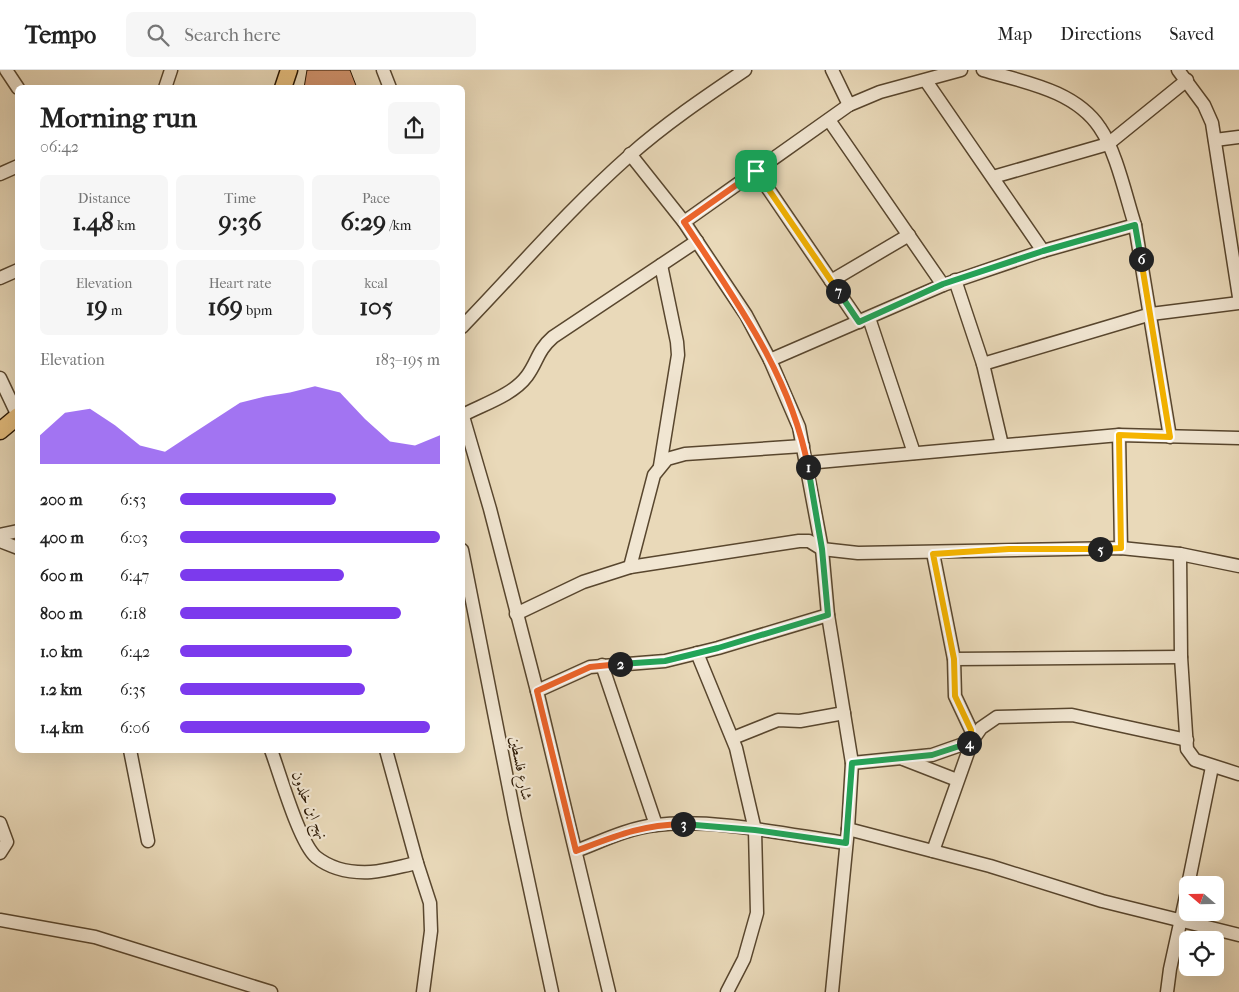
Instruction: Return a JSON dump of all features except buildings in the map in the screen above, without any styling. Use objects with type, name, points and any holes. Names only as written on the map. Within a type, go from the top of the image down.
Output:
[{"type":"main road","points":[[283,85],[289,70]]},
{"type":"main road","points":[[0,431],[15,418]]},
{"type":"street","points":[[6,70],[16,85]]},
{"type":"street","points":[[166,85],[171,70]]},
{"type":"street","points":[[383,70],[389,85]]},
{"type":"street","points":[[465,324],[525,261],[557,224],[630,154],[666,124],[745,70]]},
{"type":"street","points":[[832,70],[849,105]]},
{"type":"street","points":[[684,222],[849,105],[880,92],[961,70]]},
{"type":"street","points":[[983,70],[1054,92],[1067,98],[1090,115],[1101,128],[1135,225],[1170,437]]},
{"type":"street","points":[[1178,70],[1204,105],[1212,123],[1233,217],[1239,297]]},
{"type":"street","points":[[992,177],[1108,144],[1187,80]]},
{"type":"street","points":[[926,81],[1043,251]]},
{"type":"street","points":[[829,120],[908,235],[949,282],[983,364],[1002,445]]},
{"type":"street","points":[[1215,140],[1239,137]]},
{"type":"street","points":[[630,154],[684,222],[746,315],[770,360],[799,428],[822,549],[828,615],[852,763],[848,829],[832,992]]},
{"type":"street","points":[[0,174],[15,167]]},
{"type":"street","points":[[756,171],[831,281],[864,320],[914,453]]},
{"type":"street","points":[[770,360],[949,282],[1043,251],[1135,225]]},
{"type":"street","points":[[831,281],[908,235]]},
{"type":"street","points":[[465,413],[516,388],[528,376],[542,346],[697,241]]},
{"type":"street","points":[[660,466],[678,355],[661,265]]},
{"type":"street","points":[[0,278],[15,271]]},
{"type":"street","points":[[983,364],[1151,314],[1239,303]]},
{"type":"street","points":[[0,378],[15,410]]},
{"type":"street","points":[[465,421],[537,691],[609,992]]},
{"type":"street","points":[[1119,435],[1121,548]]},
{"type":"street","points":[[807,463],[1119,435],[1239,438]]},
{"type":"street","points":[[630,567],[654,475],[667,459],[685,454],[803,446]]},
{"type":"street","points":[[0,535],[15,532]]},
{"type":"street","points":[[0,541],[15,547]]},
{"type":"street","points":[[516,614],[583,582],[630,567],[799,541],[809,541],[822,549],[858,553],[933,554],[1009,549],[1121,548],[1180,554],[1239,566]]},
{"type":"street","points":[[933,554],[954,659],[955,696],[971,730],[972,741]]},
{"type":"street","points":[[1180,554],[1181,657],[1187,749],[1195,760],[1212,767],[1239,774]]},
{"type":"street","name":"شارع فلسطين","points":[[465,565],[515,819],[552,992]]},
{"type":"street","points":[[537,691],[590,667],[665,661],[828,615]]},
{"type":"street","points":[[697,653],[733,738],[755,830],[756,913],[744,959],[727,992]]},
{"type":"street","points":[[954,659],[1181,657]]},
{"type":"street","points":[[602,665],[656,825]]},
{"type":"street","points":[[733,738],[778,720],[800,721],[844,713]]},
{"type":"street","points":[[933,852],[972,741],[981,728],[997,717],[1072,715],[1187,740]]},
{"type":"street","points":[[852,763],[932,755],[972,741]]},
{"type":"street","points":[[131,753],[148,840]]},
{"type":"street","name":"نهج ابن خلدون","points":[[273,753],[304,840],[315,856],[329,865],[350,872],[372,872],[416,863]]},
{"type":"street","points":[[387,753],[416,863],[432,912],[424,992]]},
{"type":"street","points":[[900,758],[957,780]]},
{"type":"street","points":[[1190,876],[1212,767]]},
{"type":"street","points":[[0,824],[7,842],[0,853]]},
{"type":"street","points":[[576,851],[628,831],[656,825],[689,824],[755,830],[846,843]]},
{"type":"street","points":[[848,829],[990,866],[1102,901],[1179,920]]},
{"type":"street","points":[[0,920],[95,937],[271,992]]},
{"type":"street","points":[[1167,992],[1181,921]]},
{"type":"street","points":[[1185,921],[1239,935]]},
{"type":"route","points":[[756,171],[859,322],[943,284],[1043,251],[1135,225],[1170,437],[1119,435],[1121,548],[1009,549],[933,554],[954,659],[955,696],[968,722],[972,741],[944,753],[852,763],[846,843],[755,830],[689,824],[656,825],[628,831],[576,851],[537,691],[590,667],[665,661],[718,648],[828,615],[822,549],[799,428],[770,360],[746,315],[684,222],[756,171]]}]
